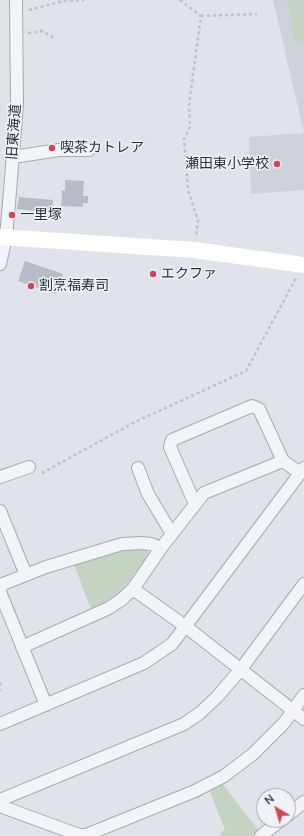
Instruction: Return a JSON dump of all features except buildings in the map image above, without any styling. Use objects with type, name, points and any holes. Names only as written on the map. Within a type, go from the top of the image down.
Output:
[{"type":"street","name":"旧東海道","points":[[0,264],[13,157],[17,105],[16,6]]},
{"type":"street","points":[[13,157],[59,150],[88,150]]},
{"type":"street","points":[[3,237],[194,250],[301,265]]},
{"type":"street","points":[[0,724],[144,663],[172,644],[302,471],[283,461],[259,409],[252,406],[172,440],[170,447],[195,504]]},
{"type":"street","points":[[22,647],[109,608],[133,589],[161,548],[204,493],[283,461]]},
{"type":"street","points":[[0,477],[29,467]]},
{"type":"street","points":[[138,468],[148,494],[172,534]]},
{"type":"street","points":[[0,511],[26,575]]},
{"type":"street","points":[[0,589],[3,584],[26,575],[122,544],[142,543],[151,544],[161,548]]},
{"type":"street","points":[[0,800],[184,724],[200,713],[217,697],[241,669],[304,584]]},
{"type":"street","points":[[133,589],[185,626],[304,719]]},
{"type":"street","points":[[0,592],[46,705]]},
{"type":"street","points":[[0,806],[79,835],[86,835],[195,791],[224,776],[253,754],[284,724],[304,695]]},
{"type":"street","points":[[261,836],[271,828]]},
{"type":"path","points":[[16,6],[36,10],[63,1],[84,0]]},
{"type":"path","points":[[180,0],[201,16],[257,14]]},
{"type":"path","points":[[194,250],[198,221],[188,190],[184,139],[190,127],[189,104],[201,16]]},
{"type":"path","points":[[16,34],[42,31],[56,39]]},
{"type":"path","points":[[42,473],[135,422],[246,372],[296,278],[301,265]]},
{"type":"path","points":[[0,683],[0,690]]},
{"type":"shaded area","name":"瀬田東小学校","points":[[273,0],[304,0],[304,133]]},
{"type":"shaded area","name":"瀬田東小学校","points":[[304,133],[304,190],[251,194],[249,137]]},
{"type":"green space","points":[[287,0],[304,0],[304,41],[296,44]]},
{"type":"green space","points":[[146,548],[149,555],[121,592],[110,601],[91,609],[74,565],[116,551]]},
{"type":"green space","points":[[222,783],[259,831],[252,836],[222,836],[220,833],[225,830],[210,792]]},
{"type":"place","name":"喫茶カトレア","points":[[52,148]]},
{"type":"place","name":"瀬田東小学校","points":[[277,164]]},
{"type":"place","name":"一里塚","points":[[12,215]]},
{"type":"place","name":"エクファ","points":[[153,274]]},
{"type":"place","name":"割烹福寿司","points":[[31,286]]}]
